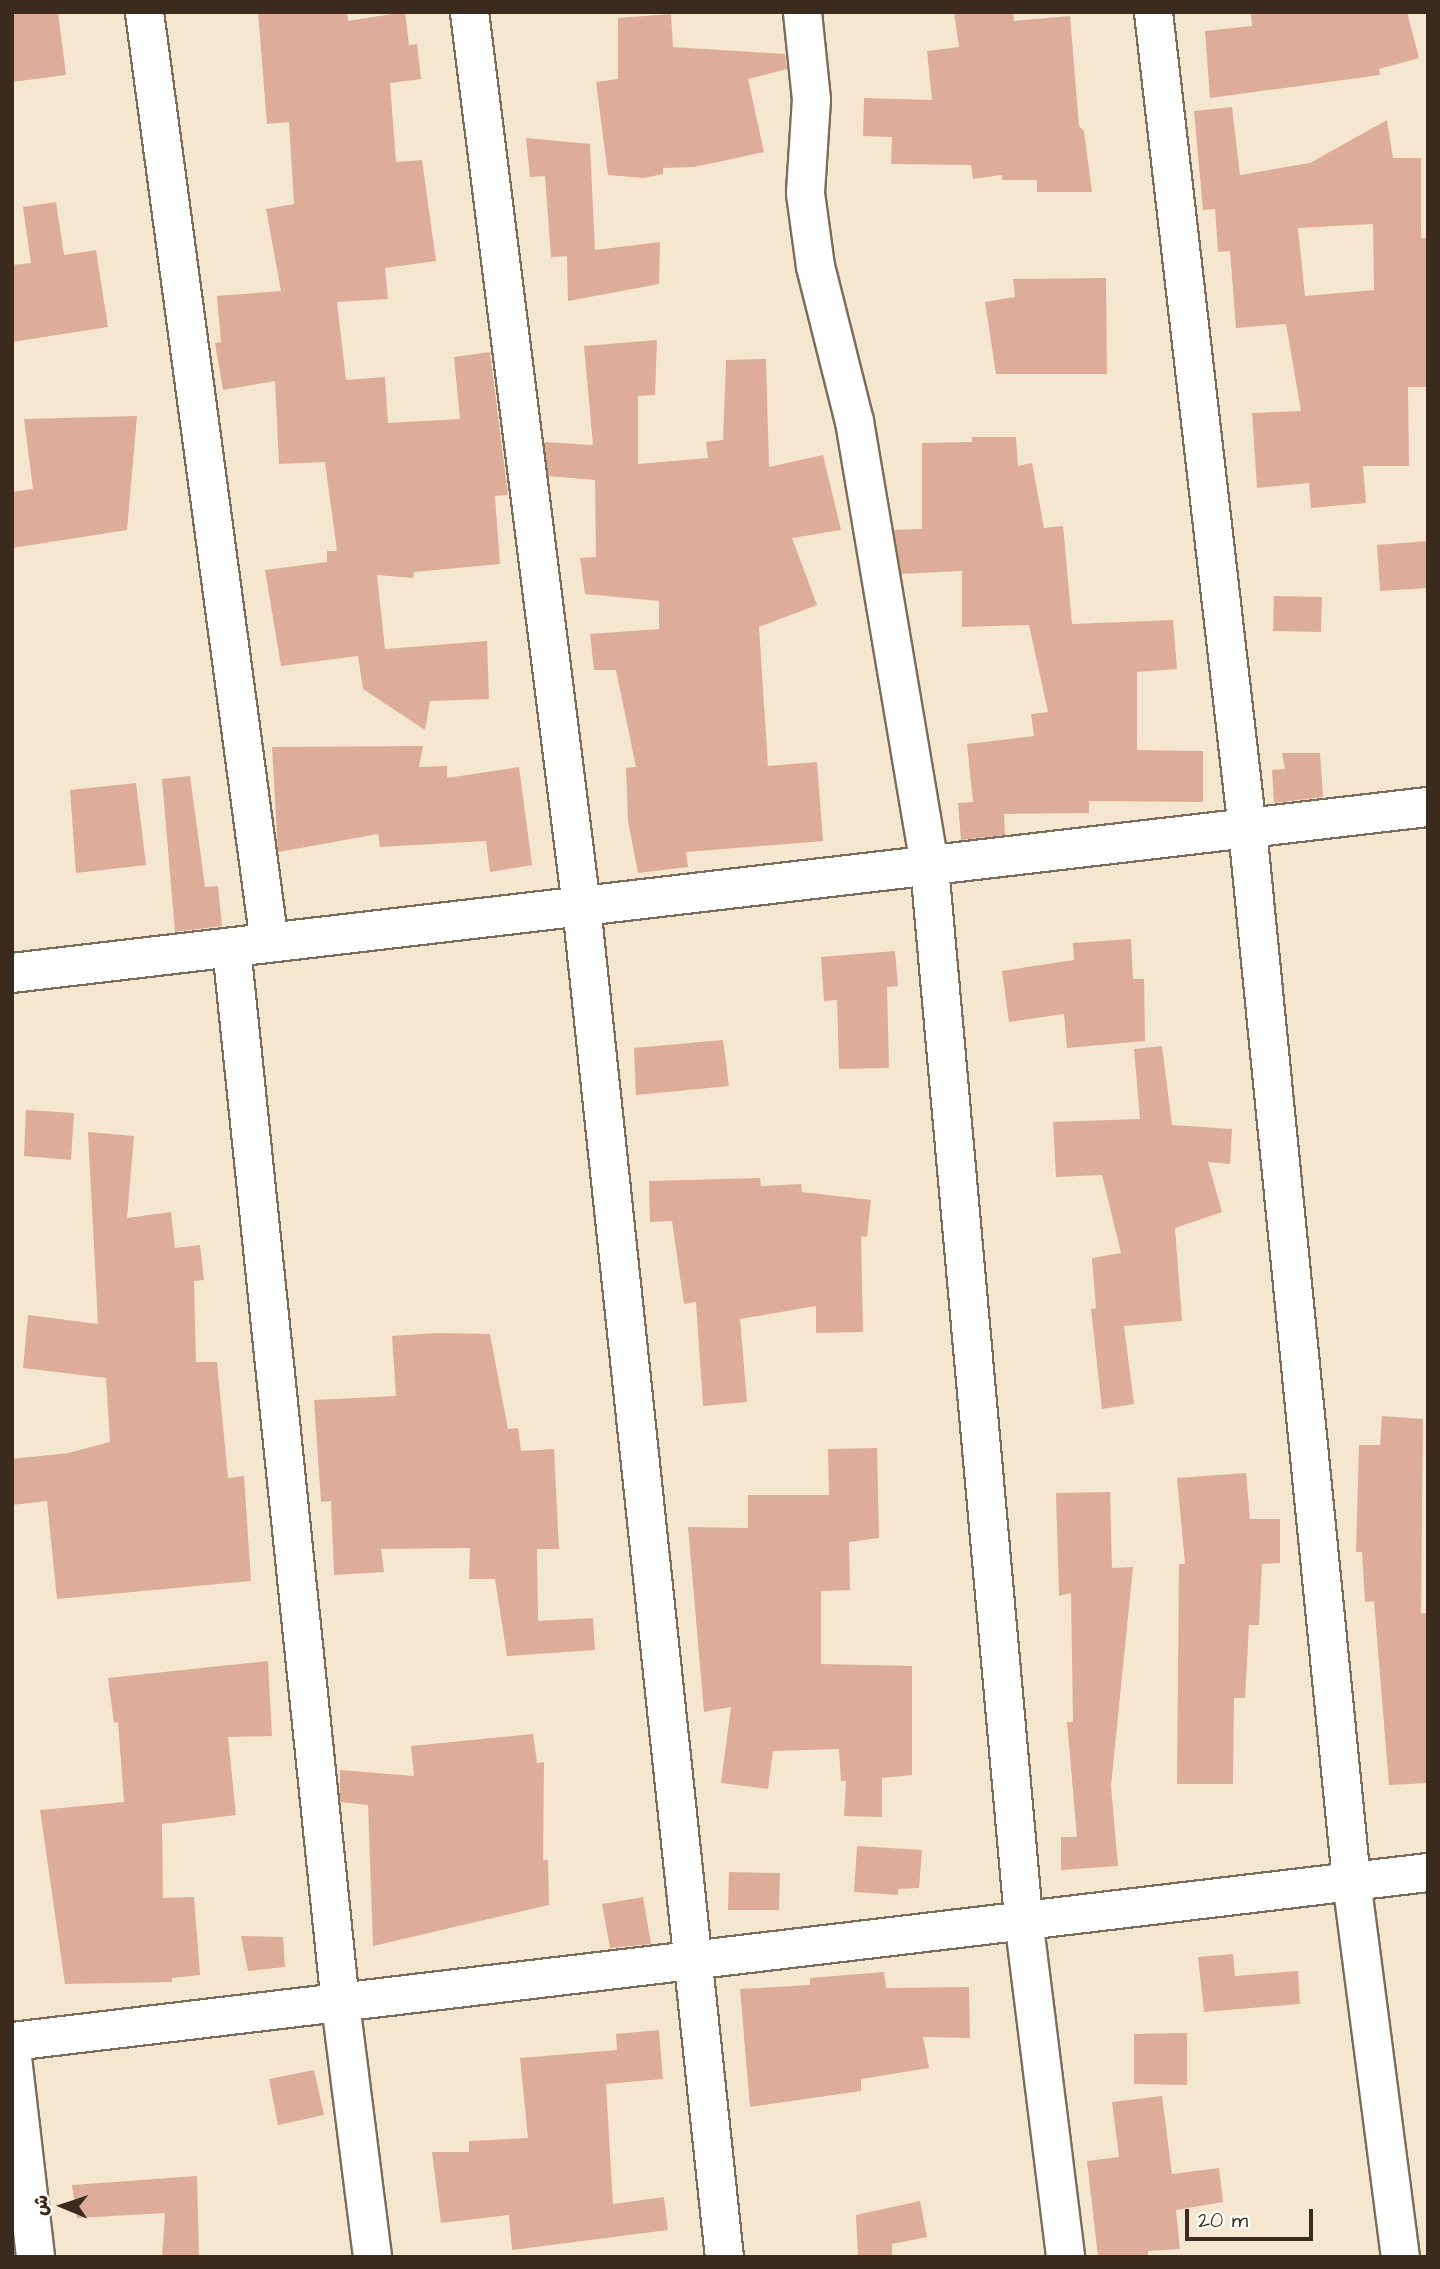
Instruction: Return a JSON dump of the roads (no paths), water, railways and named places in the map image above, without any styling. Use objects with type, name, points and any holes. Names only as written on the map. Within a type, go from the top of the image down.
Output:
[{"type":"street","points":[[144,12],[269,943]]},
{"type":"street","points":[[469,12],[580,906],[724,2257]]},
{"type":"street","points":[[802,12],[811,99],[805,193],[815,266],[854,421],[929,866],[1023,1918],[1065,2257]]},
{"type":"street","points":[[1153,12],[1247,828],[1351,1880],[1400,2257]]},
{"type":"street","points":[[12,973],[1428,807]]},
{"type":"street","points":[[231,947],[340,2003],[373,2257]]},
{"type":"street","points":[[12,2041],[1023,1918],[1428,1872]]},
{"type":"street","points":[[12,2057],[34,2257]]}]
